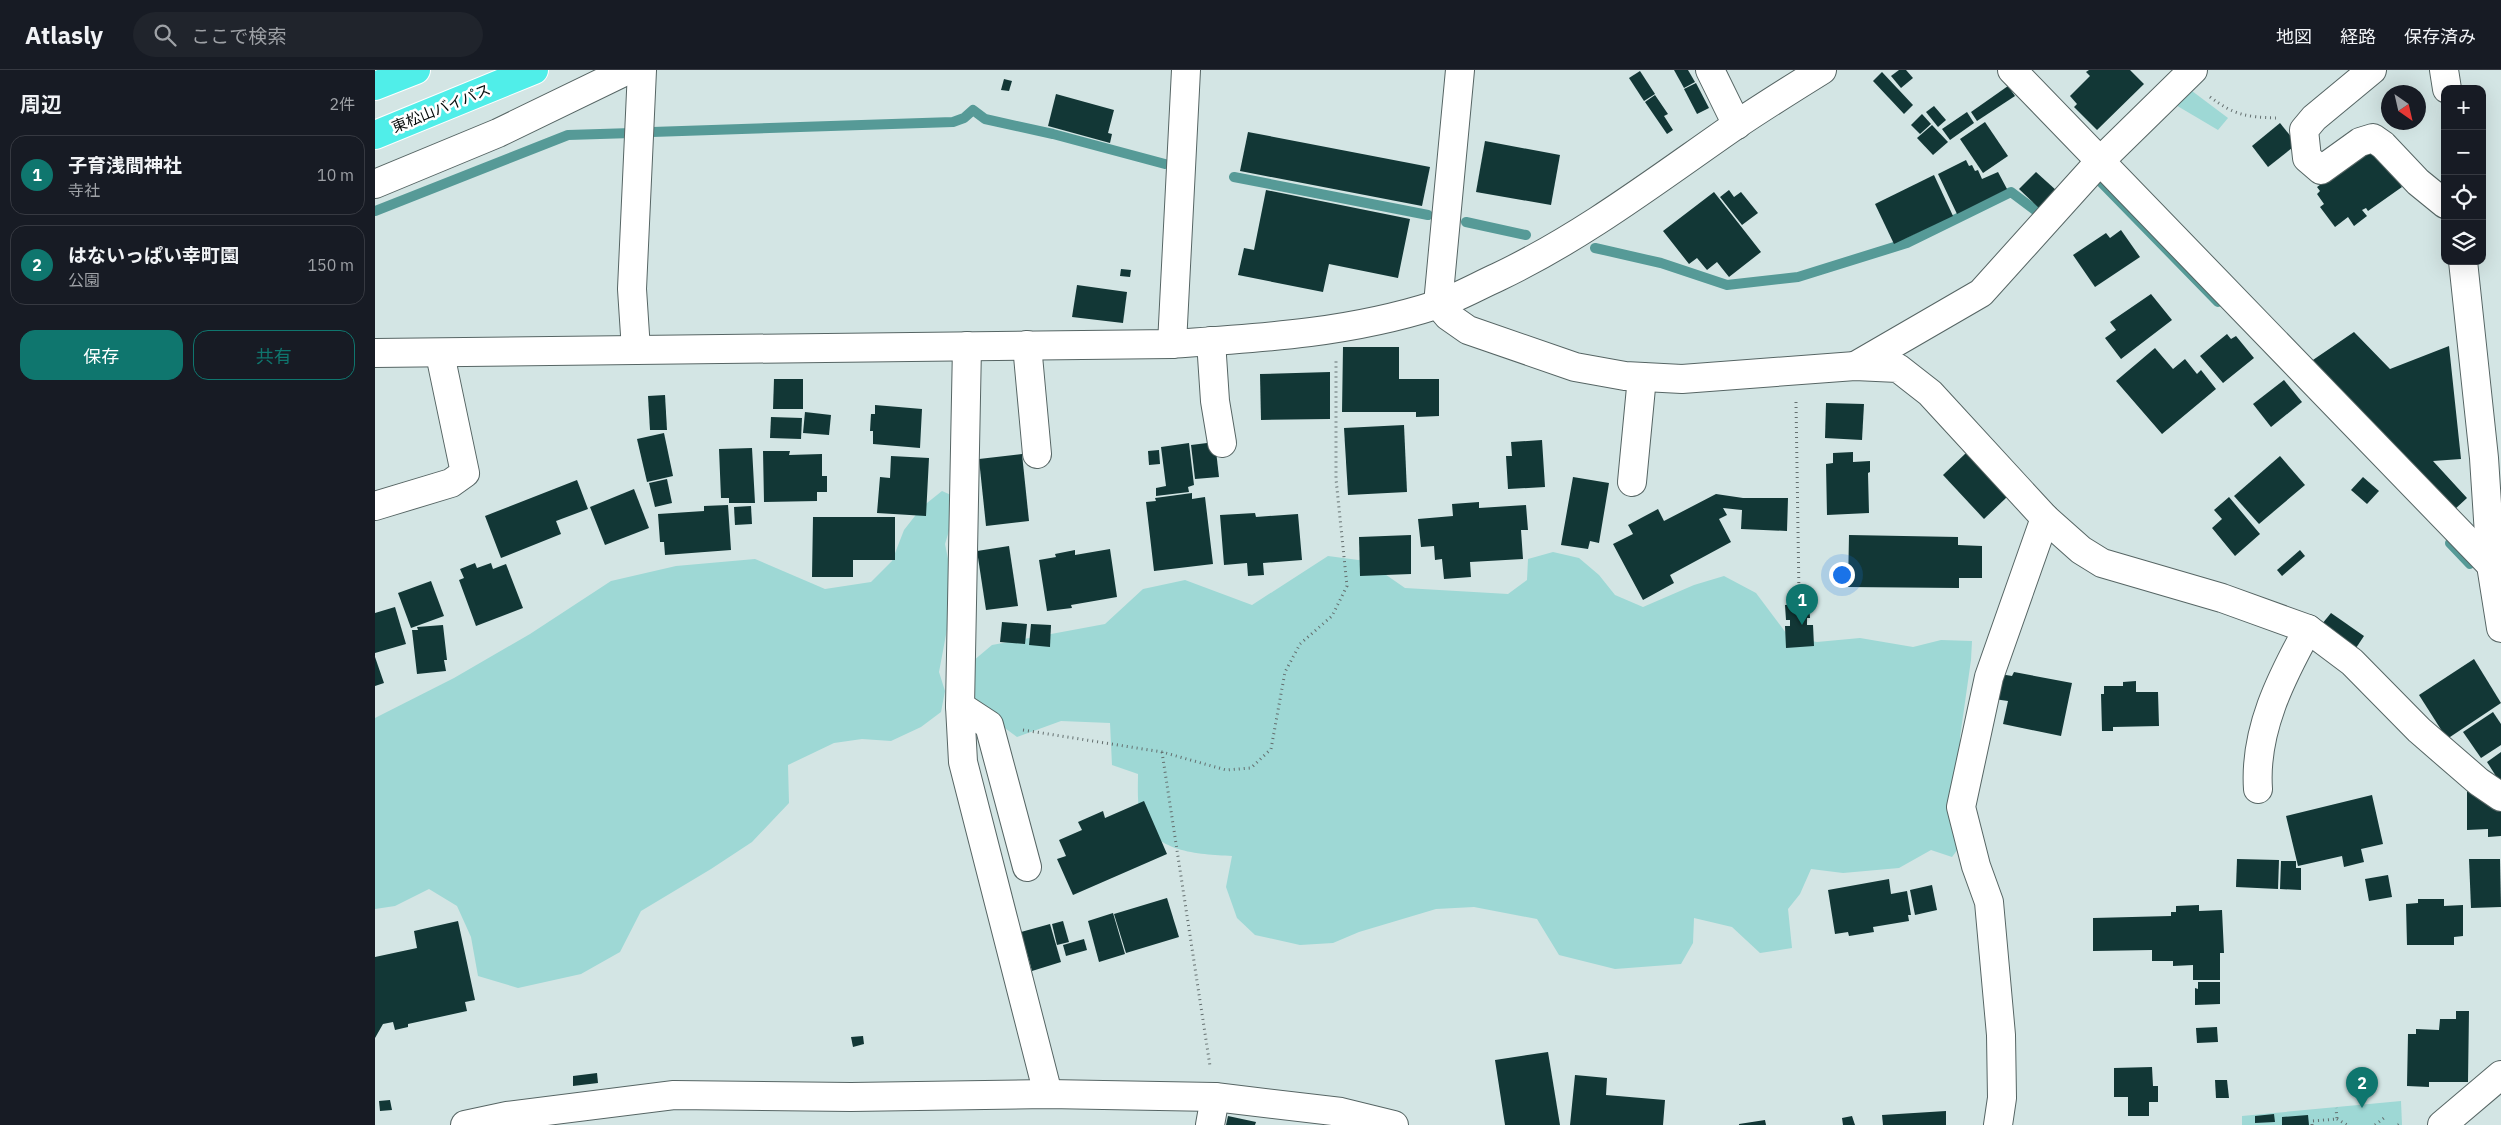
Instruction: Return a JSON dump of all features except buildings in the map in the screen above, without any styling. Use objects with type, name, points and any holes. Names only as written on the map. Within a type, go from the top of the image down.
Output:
[{"type":"highway","points":[[375,86],[416,70]]},
{"type":"highway","name":"東松山バイパス","points":[[375,135],[534,70]]},
{"type":"street","points":[[375,184],[498,133],[627,70]]},
{"type":"street","points":[[636,350],[632,289],[642,70]]},
{"type":"street","points":[[1172,344],[1186,70]]},
{"type":"street","points":[[1461,70],[1437,304],[1448,316],[1468,330],[1575,367],[1642,377],[1682,379],[1855,366],[1898,368],[1930,393],[2045,518],[2081,550],[2102,562],[2222,598],[2308,629],[2352,662],[2419,730],[2479,782],[2501,797]]},
{"type":"street","points":[[1710,70],[1737,125]]},
{"type":"street","points":[[375,354],[1172,344],[1278,338],[1336,328],[1437,304],[1530,262],[1584,231],[1639,195],[1737,125],[1822,70]]},
{"type":"street","points":[[2011,70],[2491,565]]},
{"type":"street","points":[[2372,70],[2314,118],[2304,130],[2307,158],[2321,170],[2360,142],[2373,138],[2383,145],[2418,182],[2441,201]]},
{"type":"street","points":[[2444,70],[2446,85]]},
{"type":"street","points":[[1855,366],[1981,293],[2100,161],[2188,74]]},
{"type":"street","points":[[2463,265],[2484,458],[2491,565],[2500,623]]},
{"type":"street","points":[[1211,341],[1215,400],[1222,443]]},
{"type":"street","points":[[1027,345],[1037,454]]},
{"type":"street","points":[[967,346],[960,706],[963,762],[1048,1094]]},
{"type":"street","points":[[375,506],[451,483],[465,473],[440,354]]},
{"type":"street","points":[[1632,482],[1642,377]]},
{"type":"street","points":[[1998,1125],[2002,1098],[2001,1035],[1989,902],[1976,866],[1961,807],[1989,677],[2045,518]]},
{"type":"street","points":[[2258,789],[2257,772],[2269,710],[2279,682],[2308,629]]},
{"type":"street","points":[[960,706],[989,724],[1027,867]]},
{"type":"street","points":[[2442,1125],[2501,1075]]},
{"type":"street","points":[[465,1125],[674,1095],[1048,1094],[1215,1097],[1341,1112],[1394,1125]]},
{"type":"street","points":[[1210,1125],[1215,1097]]},
{"type":"path","points":[[2188,74],[2229,111],[2253,117],[2283,118],[2304,130]]},
{"type":"path","points":[[989,724],[1162,752],[1226,770],[1251,768],[1271,749],[1285,672],[1300,644],[1332,616],[1347,586],[1336,471],[1336,328]]},
{"type":"path","points":[[1796,371],[1799,596]]},
{"type":"path","points":[[1162,752],[1215,1097]]},
{"type":"path","points":[[2336,1108],[2337,1119]]},
{"type":"path","points":[[2375,1125],[2384,1118]]},
{"type":"path","points":[[2312,1125],[2312,1121],[2337,1119],[2347,1125]]},
{"type":"shaded area","points":[[2184,85],[2228,118],[2218,130],[2169,101]]},
{"type":"shaded area","points":[[942,491],[951,495],[952,521],[945,544],[949,564],[950,600],[948,624],[939,672],[945,691],[941,712],[921,727],[891,741],[862,739],[834,743],[788,765],[789,803],[752,842],[641,911],[620,952],[581,974],[518,988],[478,976],[471,937],[457,906],[429,889],[395,906],[375,909],[375,718],[454,678],[530,634],[611,581],[676,566],[755,559],[825,589],[871,582],[892,561],[904,530],[922,507]]},
{"type":"shaded area","points":[[1553,552],[1579,558],[1599,575],[1615,595],[1643,607],[1694,585],[1724,576],[1756,593],[1789,637],[1817,642],[1860,638],[1913,647],[1941,640],[1972,641],[1960,737],[1961,845],[1952,857],[1931,850],[1899,868],[1843,873],[1811,869],[1800,894],[1788,909],[1792,948],[1760,953],[1732,927],[1694,918],[1693,943],[1681,964],[1615,969],[1559,955],[1537,919],[1474,907],[1436,909],[1359,932],[1333,943],[1300,945],[1255,935],[1237,918],[1226,887],[1232,856],[1178,849],[1165,844],[1146,826],[1139,809],[1138,774],[1112,765],[1110,723],[1061,721],[1017,737],[971,703],[973,661],[992,645],[1105,624],[1143,589],[1185,580],[1252,605],[1328,556],[1366,561],[1405,588],[1508,594],[1527,580],[1528,559]]},
{"type":"shaded area","points":[[2401,1101],[2402,1125],[2242,1125],[2242,1116]]},
{"type":"waterway","points":[[652,132],[953,122],[964,118],[973,110],[985,119],[1053,134],[1165,164]]},
{"type":"waterway","points":[[375,211],[568,135],[632,133]]},
{"type":"waterway","points":[[1234,177],[1428,215]]},
{"type":"waterway","points":[[2097,178],[2218,302]]},
{"type":"waterway","points":[[1595,248],[1661,263],[1727,285],[1798,277],[1907,243],[2011,192],[2047,219]]},
{"type":"waterway","points":[[1466,222],[1526,235]]},
{"type":"waterway","points":[[2450,543],[2470,564]]},
{"type":"place","name":"子育浅間神社","points":[[1802,625]]},
{"type":"place","name":"はないっぱい幸町園","points":[[2362,1108]]}]
